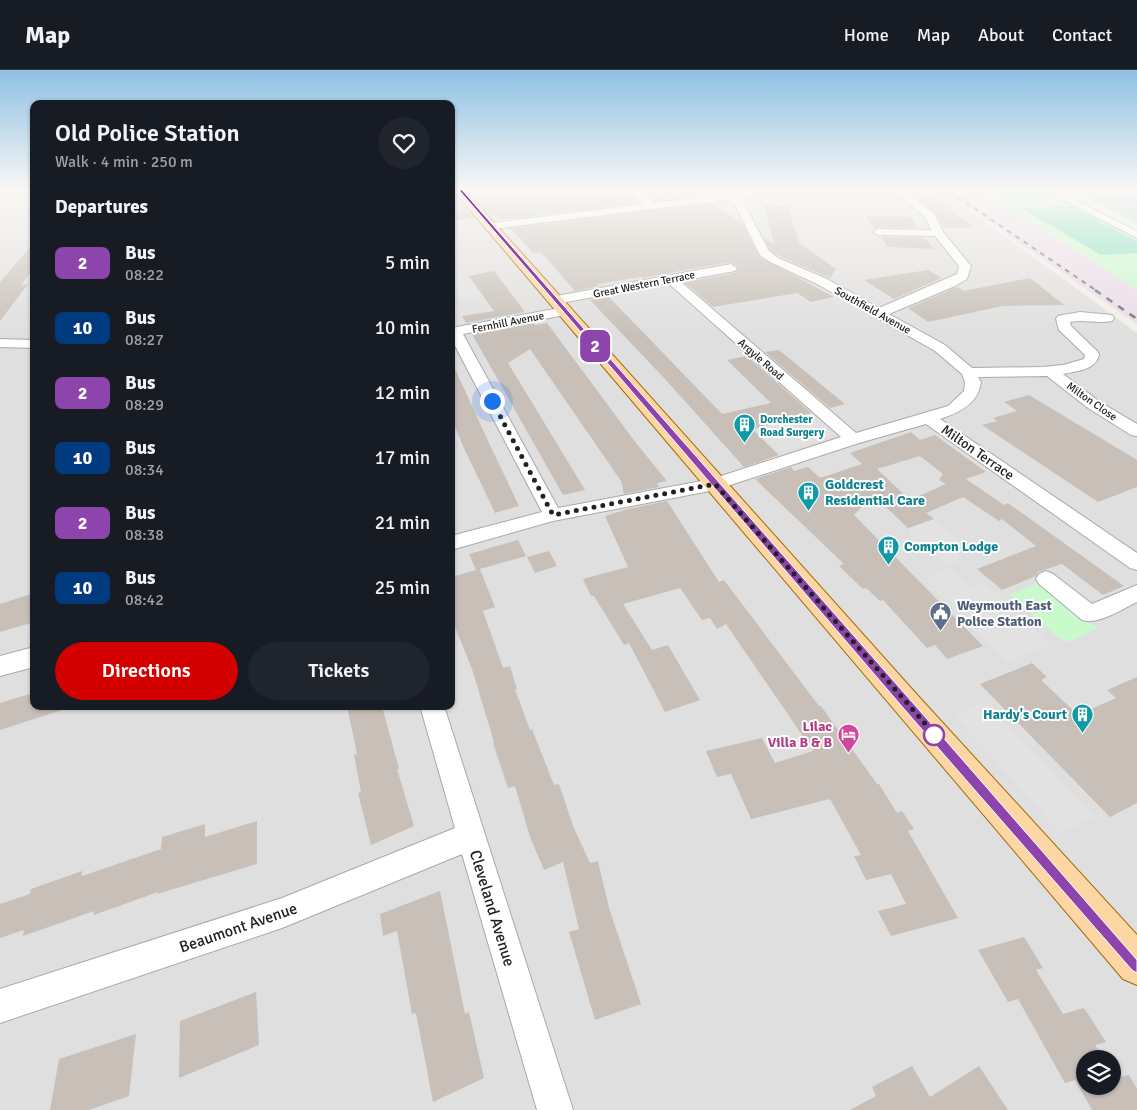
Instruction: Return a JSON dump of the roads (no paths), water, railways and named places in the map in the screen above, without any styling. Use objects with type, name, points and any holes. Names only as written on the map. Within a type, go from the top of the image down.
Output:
[{"type":"main road","points":[[504,240],[715,484],[1137,965]]},
{"type":"street","name":"Southfield Avenue","points":[[757,240],[764,253],[879,313],[940,348],[968,372]]},
{"type":"street","points":[[879,313],[951,283],[963,276],[965,266],[943,240]]},
{"type":"street","name":"Great Western Terrace","points":[[560,306],[669,278],[731,268]]},
{"type":"street","name":"Argyle Road","points":[[669,278],[852,439]]},
{"type":"street","name":"Fernhill Avenue","points":[[455,332],[560,306]]},
{"type":"street","name":"Milton Close","points":[[968,372],[1049,370],[1078,367],[1091,361],[1092,354],[1064,327],[1063,319],[1080,316],[1107,318]]},
{"type":"street","points":[[455,336],[553,515]]},
{"type":"street","points":[[0,343],[30,344]]},
{"type":"street","name":"Milton Close","points":[[1049,370],[1094,405],[1137,431]]},
{"type":"street","points":[[928,418],[954,409],[972,392],[973,382],[968,372]]},
{"type":"street","name":"Milton Terrace","points":[[455,541],[553,515],[715,484],[852,439],[928,418],[1137,563]]},
{"type":"street","points":[[1046,579],[1090,614],[1137,593]]},
{"type":"street","points":[[0,666],[30,658]]},
{"type":"street","name":"Cleveland Avenue","points":[[433,710],[554,1110]]},
{"type":"street","name":"Beaumont Avenue","points":[[0,1006],[282,913],[472,836]]},
{"type":"railway","points":[[1021,240],[1097,291]]},
{"type":"railway","points":[[1095,290],[1137,319]]},
{"type":"place","name":"Dorchester Road Surgery","points":[[744,444]]},
{"type":"place","name":"Goldcrest Residential Care","points":[[809,511]]},
{"type":"place","name":"Compton Lodge","points":[[888,565]]},
{"type":"place","name":"Weymouth East Police Station","points":[[941,632]]},
{"type":"place","name":"Hardy's Court","points":[[1083,733]]},
{"type":"place","name":"Lilac Villa B & B","points":[[848,753]]}]
